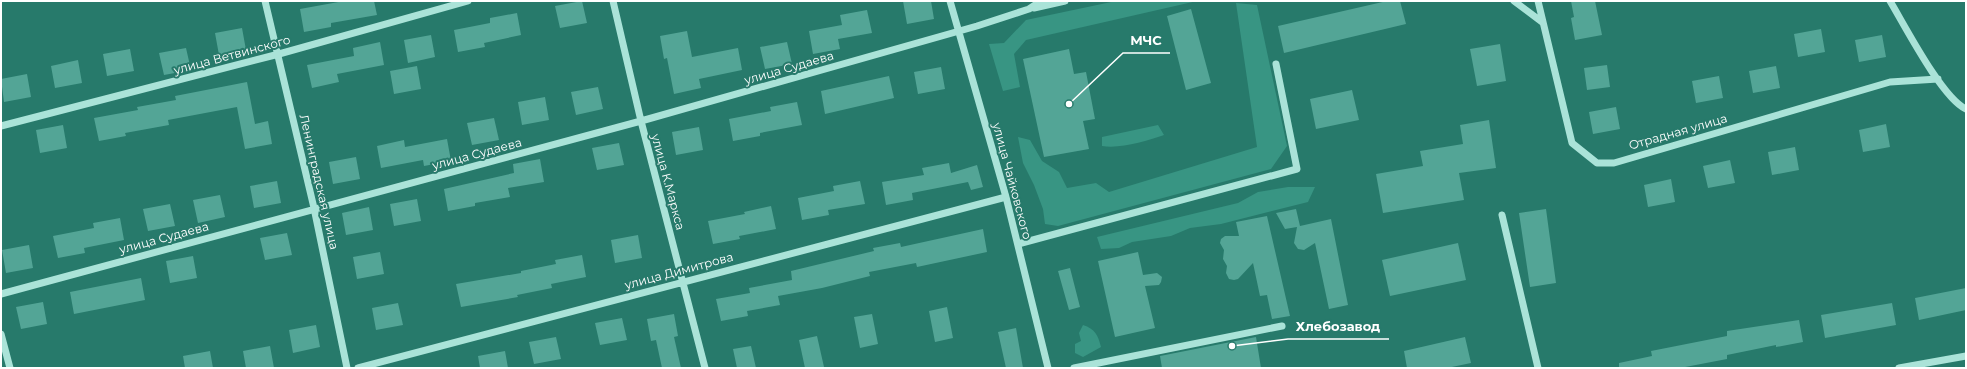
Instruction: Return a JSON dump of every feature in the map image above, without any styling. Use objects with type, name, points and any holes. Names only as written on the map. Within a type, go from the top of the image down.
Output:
[{"type":"street","name":"Ленинградская улица","points":[[265,1],[279,54],[314,208],[348,368]]},
{"type":"street","name":"улица Ветвинского","points":[[1,126],[279,54],[468,1]]},
{"type":"street","name":"улица К.Маркса","points":[[613,1],[641,121],[705,368]]},
{"type":"street","name":"улица Чайковского","points":[[950,1],[1006,197],[1048,368]]},
{"type":"street","points":[[1030,9],[1041,1]]},
{"type":"street","points":[[1030,9],[1065,1]]},
{"type":"street","points":[[1514,1],[1542,22]]},
{"type":"street","name":"Отрадная улица","points":[[1538,1],[1572,143],[1597,163],[1614,162],[1890,82],[1938,79]]},
{"type":"street","points":[[1890,1],[1938,79],[1958,105],[1966,109]]},
{"type":"street","name":"улица Судаева","points":[[1,294],[314,208],[641,121],[958,31],[1030,9]]},
{"type":"street","points":[[1018,244],[1297,169],[1276,64]]},
{"type":"street","name":"улица Димитрова","points":[[358,368],[1006,197]]},
{"type":"street","points":[[1502,215],[1538,368]]},
{"type":"street","points":[[1074,368],[1282,326]]},
{"type":"street","points":[[1,334],[10,368]]},
{"type":"street","points":[[1899,368],[1966,356]]},
{"type":"green space","points":[[1116,1],[1197,1],[1026,40],[1014,54],[1020,87],[1003,91],[989,44],[1004,43],[1026,20]]},
{"type":"green space","points":[[1236,3],[1257,5],[1287,146],[1271,169],[1058,226],[1045,224],[1043,209],[1034,185],[1023,163],[1018,137],[1030,140],[1042,161],[1059,172],[1067,188],[1096,183],[1109,192],[1257,147]]},
{"type":"green space","points":[[1158,125],[1164,135],[1125,145],[1109,147],[1102,146],[1102,137]]},
{"type":"green space","points":[[1288,187],[1315,187],[1308,202],[1221,224],[1190,228],[1171,236],[1132,242],[1119,248],[1101,249],[1097,237],[1238,203],[1258,192]]},
{"type":"green space","points":[[1083,325],[1090,328],[1095,333],[1099,339],[1101,347],[1083,357],[1075,353],[1075,344],[1081,341],[1079,333]]},
{"type":"building","points":[[344,1],[374,1],[377,15],[331,23],[331,27],[304,32],[300,9]]},
{"type":"building","points":[[582,1],[587,23],[560,28],[555,6]]},
{"type":"building","points":[[903,1],[931,1],[934,19],[907,24]]},
{"type":"building","points":[[1387,1],[1400,1],[1406,24],[1284,53],[1278,26]]},
{"type":"building","points":[[1571,1],[1595,1],[1602,35],[1575,40],[1571,18],[1574,17]]},
{"type":"building","points":[[1191,9],[1211,83],[1186,90],[1167,16]]},
{"type":"building","points":[[867,10],[872,33],[838,39],[840,49],[813,54],[809,31],[842,25],[840,15]]},
{"type":"building","points":[[517,13],[521,35],[484,43],[485,47],[458,52],[454,30],[490,23],[490,18]]},
{"type":"building","points":[[242,28],[246,50],[219,55],[215,33]]},
{"type":"building","points":[[1821,29],[1825,52],[1798,57],[1794,34]]},
{"type":"building","points":[[687,31],[692,57],[738,48],[742,70],[699,79],[701,88],[674,94],[667,58],[664,59],[660,36]]},
{"type":"building","points":[[431,35],[435,57],[408,63],[404,40]]},
{"type":"building","points":[[1882,35],[1886,57],[1859,62],[1855,40]]},
{"type":"building","points":[[380,42],[384,65],[337,74],[339,82],[312,88],[307,65],[354,56],[353,48]]},
{"type":"building","points":[[787,42],[792,64],[765,69],[760,47]]},
{"type":"building","points":[[1500,44],[1506,81],[1477,86],[1470,49]]},
{"type":"building","points":[[186,48],[191,70],[164,75],[159,53]]},
{"type":"building","points":[[130,49],[134,71],[107,76],[103,54]]},
{"type":"building","points":[[1069,49],[1074,74],[1086,72],[1095,119],[1083,121],[1089,149],[1044,157],[1023,59]]},
{"type":"building","points":[[78,60],[82,83],[55,88],[51,66]]},
{"type":"building","points":[[1607,65],[1610,87],[1587,90],[1584,68]]},
{"type":"building","points":[[417,66],[421,89],[394,94],[390,71]]},
{"type":"building","points":[[1776,66],[1780,88],[1753,93],[1749,71]]},
{"type":"building","points":[[941,67],[945,89],[918,94],[914,72]]},
{"type":"building","points":[[27,74],[31,97],[4,102],[1,79]]},
{"type":"building","points":[[889,76],[894,98],[825,114],[821,91]]},
{"type":"building","points":[[1719,76],[1723,98],[1696,103],[1692,81]]},
{"type":"building","points":[[247,82],[255,124],[268,121],[272,144],[245,149],[237,107],[168,120],[169,125],[125,133],[126,136],[99,141],[94,118],[138,110],[137,107],[176,100],[175,96]]},
{"type":"building","points":[[598,87],[603,109],[576,115],[571,92]]},
{"type":"building","points":[[1352,90],[1359,120],[1316,129],[1310,99]]},
{"type":"building","points":[[545,97],[549,120],[522,125],[518,102]]},
{"type":"building","points":[[797,102],[802,125],[760,133],[760,136],[733,141],[729,119],[771,111],[770,107]]},
{"type":"building","points":[[1616,107],[1620,129],[1593,134],[1589,112]]},
{"type":"building","points":[[494,118],[499,140],[472,145],[467,123]]},
{"type":"building","points":[[1489,120],[1496,168],[1459,173],[1464,200],[1383,213],[1376,174],[1423,166],[1420,151],[1463,144],[1460,125]]},
{"type":"building","points":[[1886,124],[1890,147],[1863,152],[1859,130]]},
{"type":"building","points":[[63,125],[67,148],[40,153],[36,130]]},
{"type":"building","points":[[699,127],[703,150],[676,155],[672,132]]},
{"type":"building","points":[[447,139],[451,161],[424,166],[423,160],[381,168],[377,146],[404,140],[405,147]]},
{"type":"building","points":[[619,143],[624,165],[597,170],[592,148]]},
{"type":"building","points":[[1795,147],[1799,170],[1772,175],[1768,152]]},
{"type":"building","points":[[356,157],[360,179],[333,184],[329,162]]},
{"type":"building","points":[[540,159],[544,182],[508,188],[510,197],[475,203],[475,206],[448,211],[444,189],[514,173],[513,164]]},
{"type":"building","points":[[1730,160],[1735,183],[1708,188],[1703,166]]},
{"type":"building","points":[[949,163],[951,173],[977,165],[983,187],[971,190],[968,182],[912,193],[913,200],[886,205],[882,182],[924,175],[922,168]]},
{"type":"building","points":[[1671,179],[1675,202],[1648,207],[1644,185]]},
{"type":"building","points":[[277,181],[281,203],[254,208],[250,186]]},
{"type":"building","points":[[860,181],[865,204],[828,210],[829,215],[802,220],[798,198],[834,191],[833,186]]},
{"type":"building","points":[[220,195],[225,217],[198,223],[193,200]]},
{"type":"building","points":[[417,199],[421,221],[394,226],[390,204]]},
{"type":"building","points":[[170,204],[175,226],[148,231],[143,209]]},
{"type":"building","points":[[771,206],[776,229],[739,236],[740,239],[713,244],[708,221],[745,214],[744,212]]},
{"type":"building","points":[[369,207],[373,230],[346,235],[342,213]]},
{"type":"building","points":[[1296,209],[1300,226],[1331,219],[1348,305],[1329,309],[1315,243],[1304,250],[1298,249],[1294,243],[1297,227],[1285,229],[1276,213]]},
{"type":"building","points":[[1546,209],[1556,283],[1530,287],[1519,213]]},
{"type":"building","points":[[1267,216],[1290,316],[1272,319],[1267,295],[1260,296],[1253,263],[1238,279],[1229,279],[1226,273],[1227,266],[1223,259],[1224,250],[1220,243],[1221,239],[1225,236],[1239,236],[1236,222]]},
{"type":"building","points":[[120,218],[124,240],[84,248],[85,253],[58,258],[53,236],[94,228],[93,223]]},
{"type":"building","points":[[983,229],[987,252],[917,267],[916,263],[869,272],[870,276],[822,288],[778,296],[780,305],[747,311],[748,316],[721,321],[716,299],[750,293],[749,288],[792,280],[791,271],[874,251],[873,248],[900,243],[901,247]]},
{"type":"building","points":[[287,233],[292,255],[265,260],[260,238]]},
{"type":"building","points":[[638,235],[642,258],[615,263],[611,240]]},
{"type":"building","points":[[1458,243],[1466,280],[1390,296],[1382,260]]},
{"type":"building","points":[[29,245],[33,268],[6,273],[2,250]]},
{"type":"building","points":[[380,252],[384,274],[357,279],[353,257]]},
{"type":"building","points":[[1138,252],[1143,275],[1157,273],[1162,277],[1159,285],[1145,286],[1155,328],[1115,337],[1098,261]]},
{"type":"building","points":[[582,255],[586,277],[551,284],[552,288],[517,295],[518,297],[461,307],[456,284],[521,273],[521,271],[556,264],[555,260]]},
{"type":"building","points":[[193,256],[197,278],[170,283],[166,261]]},
{"type":"building","points":[[1070,268],[1080,307],[1069,310],[1058,271]]},
{"type":"building","points":[[141,278],[145,300],[74,314],[70,292]]},
{"type":"building","points":[[1966,288],[1966,310],[1919,320],[1915,298]]},
{"type":"building","points":[[43,302],[47,324],[21,329],[16,307]]},
{"type":"building","points":[[398,303],[403,325],[376,330],[372,308]]},
{"type":"building","points":[[1892,303],[1896,325],[1825,338],[1821,315]]},
{"type":"building","points":[[947,307],[953,338],[935,342],[929,311]]},
{"type":"building","points":[[674,314],[678,336],[674,337],[681,368],[662,368],[656,340],[651,341],[647,319]]},
{"type":"building","points":[[872,314],[878,344],[860,348],[854,317]]},
{"type":"building","points":[[622,318],[627,340],[600,345],[595,323]]},
{"type":"building","points":[[1799,320],[1803,342],[1776,347],[1776,345],[1727,355],[1727,359],[1680,368],[1619,368],[1619,363],[1652,356],[1651,351],[1727,336],[1727,331]]},
{"type":"building","points":[[316,325],[320,347],[293,353],[289,330]]},
{"type":"building","points":[[1016,328],[1023,368],[1006,368],[998,332]]},
{"type":"building","points":[[817,336],[824,367],[805,368],[799,340]]},
{"type":"building","points":[[556,337],[561,359],[534,364],[529,342]]},
{"type":"building","points":[[1256,337],[1261,368],[1162,368],[1160,356]]},
{"type":"building","points":[[1465,337],[1471,363],[1447,368],[1407,368],[1404,351]]},
{"type":"building","points":[[270,346],[274,368],[246,368],[243,351]]},
{"type":"building","points":[[751,346],[756,368],[737,368],[733,349]]},
{"type":"building","points":[[210,351],[213,368],[185,368],[183,356]]},
{"type":"building","points":[[505,351],[508,368],[480,368],[478,356]]},
{"type":"place","name":"МЧС","points":[[1069,104]]},
{"type":"place","name":"Хлебозавод","points":[[1232,346]]}]
